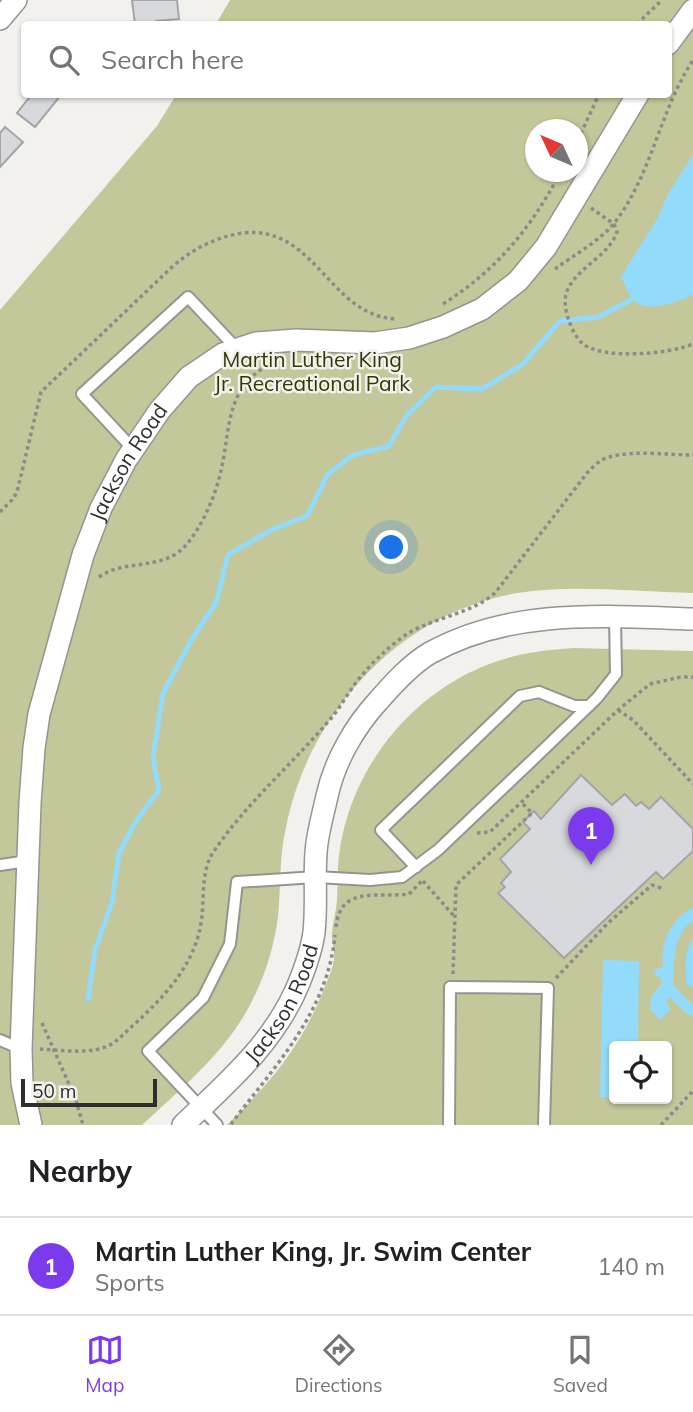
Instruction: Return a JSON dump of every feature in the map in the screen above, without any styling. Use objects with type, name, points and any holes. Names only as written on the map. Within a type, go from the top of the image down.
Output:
[{"type":"street","points":[[0,19],[16,0]]},
{"type":"street","points":[[672,39],[693,10]]},
{"type":"street","name":"Jackson Road","points":[[31,1125],[22,1083],[21,1049],[34,748],[39,714],[83,555],[101,508],[133,449],[160,410],[189,377],[223,354],[256,343],[296,340],[374,342],[408,338],[443,327],[482,309],[517,281],[546,247],[636,98]]},
{"type":"street","name":"Jackson Road","points":[[183,1125],[243,1068],[271,1035],[298,984],[314,934],[316,851],[328,792],[346,744],[365,715],[391,687],[428,654],[495,626],[537,619],[693,619]]},
{"type":"lane","points":[[133,449],[82,394],[188,297],[237,349]]},
{"type":"lane","points":[[217,1125],[148,1051],[203,998],[230,944],[237,882],[316,877],[370,880],[402,877],[438,850],[589,706],[616,674],[615,617]]},
{"type":"lane","points":[[416,867],[381,830],[520,696],[539,692],[574,706],[589,706]]},
{"type":"lane","points":[[0,865],[29,861]]},
{"type":"lane","points":[[449,1125],[450,987],[548,988],[544,1125]]},
{"type":"lane","points":[[0,1040],[21,1049]]},
{"type":"path","points":[[640,21],[662,0]]},
{"type":"path","points":[[547,275],[614,224],[638,182],[673,99],[693,60]]},
{"type":"path","points":[[588,119],[597,98]]},
{"type":"path","points":[[432,309],[474,283],[507,252],[525,231],[555,182]]},
{"type":"path","points":[[576,199],[614,224],[617,232],[612,243],[576,278],[567,292],[566,314],[582,343],[596,350],[651,354],[677,351],[693,344]]},
{"type":"path","points":[[0,512],[14,498],[18,488],[41,392],[172,267],[186,255],[216,238],[249,233],[265,234],[290,242],[312,260],[336,289],[349,299],[386,319],[399,319]]},
{"type":"path","points":[[95,580],[111,570],[150,564],[169,557],[186,545],[204,518],[214,494],[224,455],[229,418],[236,398],[258,372],[283,359]]},
{"type":"path","points":[[473,833],[490,832],[618,710],[650,684],[693,677]]},
{"type":"path","points":[[618,710],[633,720],[693,784]]},
{"type":"path","points":[[453,976],[456,885],[532,813],[522,802]]},
{"type":"path","points":[[230,1125],[304,1027],[322,989],[334,946],[337,915],[344,902],[357,897],[409,894],[423,881],[454,916]]},
{"type":"path","points":[[548,988],[631,902],[652,885],[664,889]]},
{"type":"path","points":[[40,1014],[52,1050],[76,1100],[83,1125]]},
{"type":"path","points":[[661,1125],[693,1091]]},
{"type":"green space","name":"Martin Luther King Jr. Recreational Park","points":[[230,0],[693,0],[693,593],[560,589],[518,593],[475,604],[435,622],[399,645],[366,674],[338,708],[315,745],[298,785],[284,838],[274,939],[261,982],[251,1003],[241,1021],[216,1053],[142,1125],[0,1125],[0,310],[157,126],[174,98],[672,98],[672,21],[218,21]]},
{"type":"green space","points":[[573,648],[693,651],[693,1125],[227,1125],[257,1094],[295,1046],[327,981],[334,959],[332,932],[340,848],[347,817],[373,760],[392,734],[438,691],[495,662],[533,652]]},
{"type":"water","points":[[693,155],[693,295],[661,306],[644,306],[631,297],[621,277]]},
{"type":"water","points":[[693,907],[693,921],[681,934],[678,942],[674,959],[674,986],[693,1005],[693,1015],[687,1014],[669,997],[666,1002],[671,1009],[660,1020],[650,1009],[651,997],[662,983],[661,977],[655,976],[654,971],[663,966],[663,948],[673,924]]},
{"type":"water","points":[[693,939],[693,987],[686,984],[686,955]]},
{"type":"water","points":[[603,960],[639,961],[638,1041],[609,1041],[609,1097],[600,1097]]},
{"type":"building","points":[[132,0],[177,0],[179,19],[135,21]]},
{"type":"building","points":[[29,98],[59,98],[35,127],[17,113]]},
{"type":"building","points":[[5,127],[23,142],[0,167],[0,133]]},
{"type":"building","points":[[581,775],[612,805],[625,794],[636,806],[641,802],[649,809],[661,797],[693,829],[693,851],[663,879],[656,872],[564,958],[498,893],[505,887],[501,883],[511,872],[500,859],[530,829],[523,822],[534,811],[541,819]]},
{"type":"waterway","points":[[88,999],[95,950],[112,902],[119,853],[136,821],[159,790],[153,757],[163,693],[193,637],[216,603],[228,555],[271,530],[307,516],[328,474],[353,455],[389,446],[407,415],[436,387],[482,389],[523,364],[560,321],[598,317],[633,299]]},
{"type":"place","name":"Martin Luther King, Jr. Swim Center","points":[[591,865]]}]
